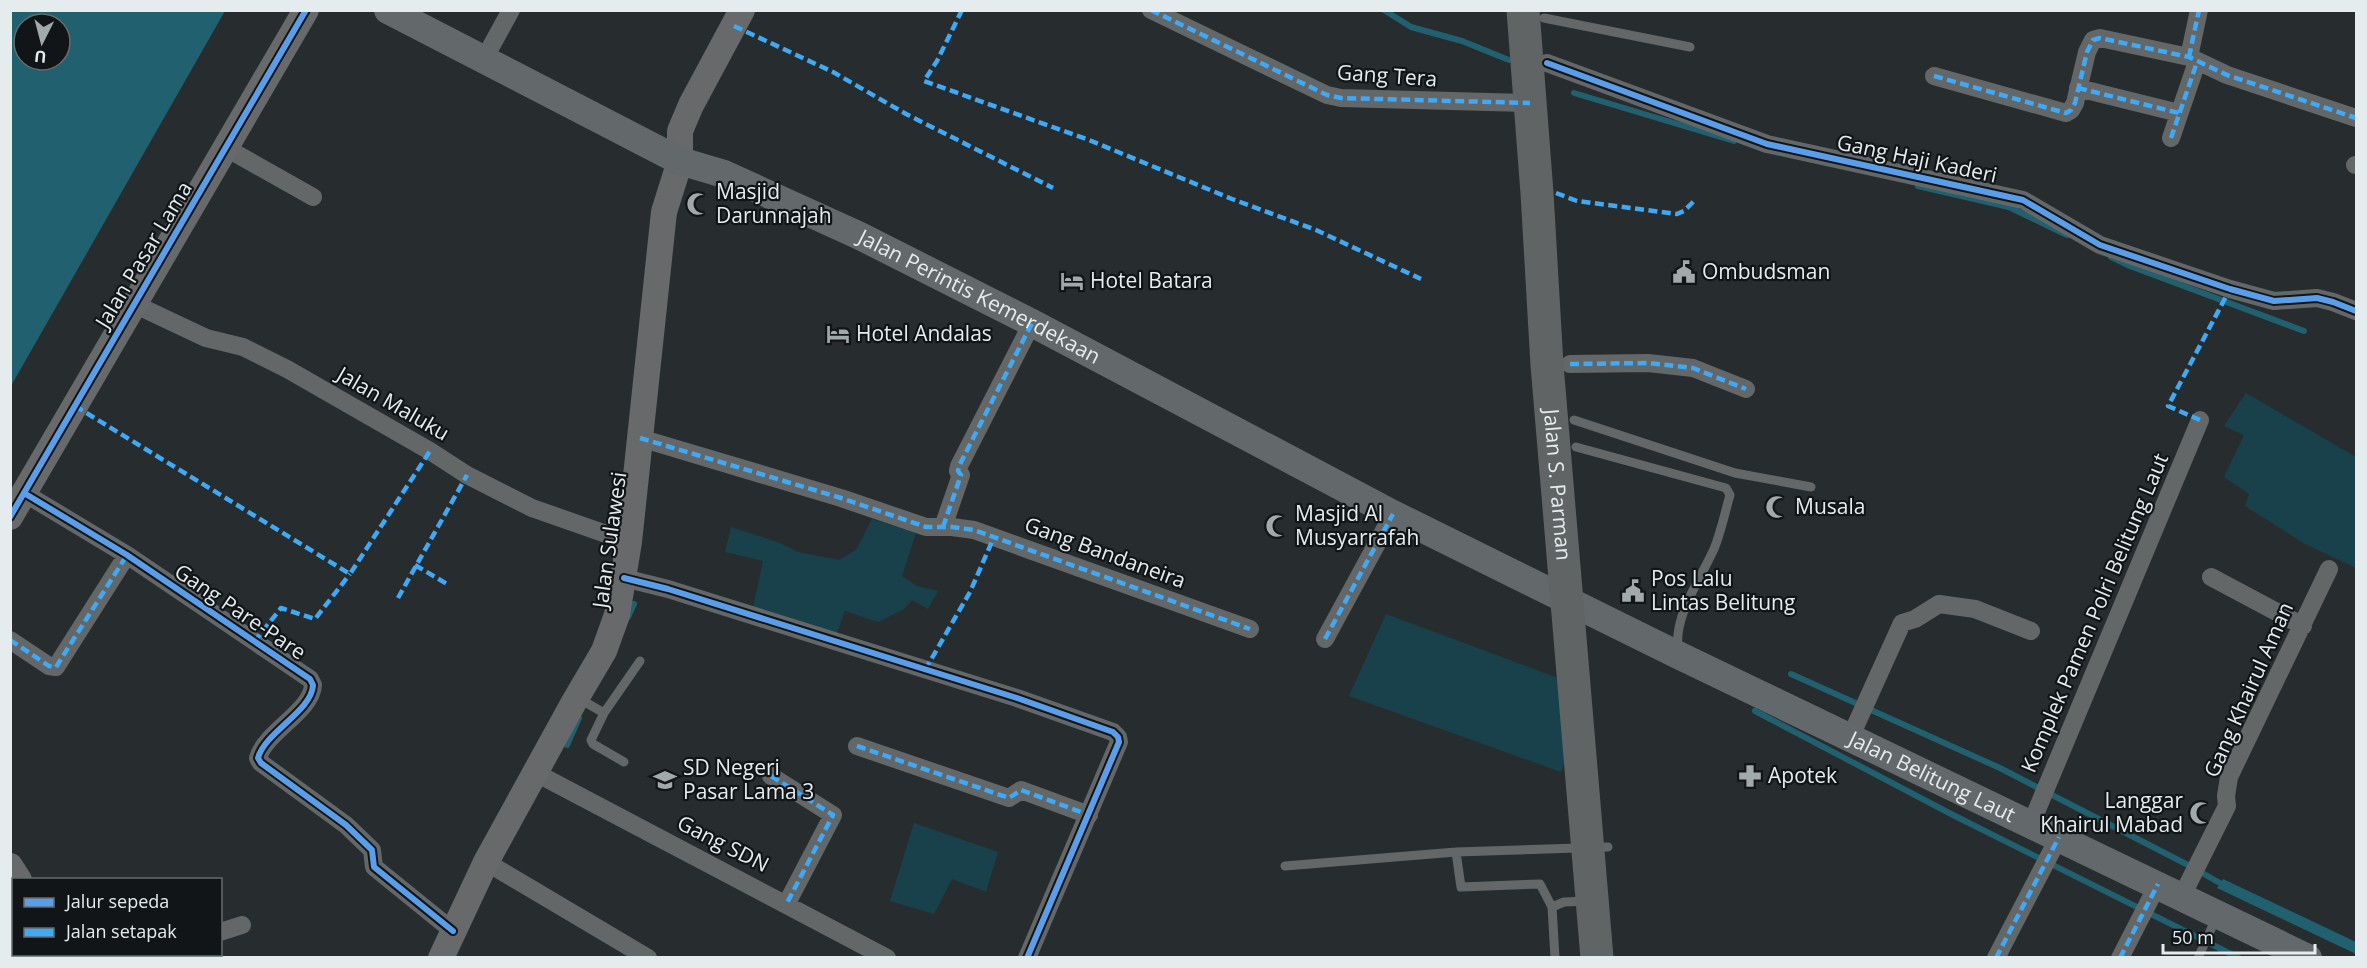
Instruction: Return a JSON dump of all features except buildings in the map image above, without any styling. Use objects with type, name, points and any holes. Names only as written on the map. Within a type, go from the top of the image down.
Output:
[{"type":"highway","name":"Jalan S. Parman","points":[[1537,13],[1538,118],[1547,365],[1578,605],[1598,847],[1617,957]]},
{"type":"highway","name":"Jalan S. Parman","points":[[1537,13],[1547,63],[1538,118],[1569,364],[1575,433],[1578,605]]},
{"type":"highway","name":"Jalan S. Parman","points":[[1597,957],[1592,901],[1598,847]]},
{"type":"main road","name":"Jalan Pasar Lama","points":[[10,517],[306,10]]},
{"type":"main road","name":"Jalan Perintis Kemerdekaan","points":[[388,10],[680,161],[724,174],[849,231],[1032,323],[1393,514],[1578,605]]},
{"type":"main road","name":"Jalan Sulawesi","points":[[441,957],[486,862],[536,773],[581,702],[617,615],[629,542],[664,212],[680,161],[680,131],[691,105],[742,10]]},
{"type":"main road","name":"Jalan Belitung Laut","points":[[1578,605],[1678,655],[1859,718],[2036,813],[2050,854],[2170,890],[2214,922],[2308,957]]},
{"type":"street","points":[[483,61],[511,10]]},
{"type":"street","name":"Gang Tera","points":[[1151,10],[1327,95],[1341,99],[1538,118]]},
{"type":"street","points":[[2170,138],[2193,60],[2199,10]]},
{"type":"street","points":[[1934,76],[2066,113],[2075,104],[2087,52],[2093,40],[2100,38],[2193,60],[2284,95],[2356,118]]},
{"type":"street","name":"Gang Haji Kaderi","points":[[1547,63],[1767,144],[2023,200],[2100,245],[2230,289],[2274,301],[2317,298],[2356,311]]},
{"type":"street","points":[[2078,88],[2179,113]]},
{"type":"street","points":[[226,148],[313,197]]},
{"type":"street","name":"Jalan Maluku","points":[[134,304],[206,338],[243,347],[287,369],[430,451],[467,475],[532,508],[629,542]]},
{"type":"street","points":[[943,527],[961,476],[958,471],[959,466],[1032,323]]},
{"type":"street","points":[[1569,364],[1647,363],[1693,368],[1746,389]]},
{"type":"street","name":"Komplek Pamen Polri Belitung Laut","points":[[2036,813],[2200,420]]},
{"type":"street","name":"Gang Bandaneira","points":[[640,438],[842,498],[926,527],[975,530],[1250,629]]},
{"type":"street","name":"Gang Pare-Pare","points":[[24,493],[127,555],[310,680],[313,685],[310,696],[264,746],[258,758],[261,763],[345,825],[372,850],[374,867],[453,931]]},
{"type":"street","points":[[1325,639],[1393,514]]},
{"type":"street","points":[[10,640],[49,666],[56,667],[127,555]]},
{"type":"street","name":"Gang Khairul Aman","points":[[2120,957],[2170,890],[2227,806],[2229,777],[2329,569]]},
{"type":"street","points":[[2211,577],[2302,626]]},
{"type":"street","points":[[624,578],[668,589],[1017,698],[1113,732],[1119,741],[1027,957]]},
{"type":"street","points":[[1859,718],[1902,623],[1915,619],[1932,607],[1939,604],[1975,609],[2031,631]]},
{"type":"street","points":[[857,746],[1009,798],[1021,790],[1089,815]]},
{"type":"street","name":"Gang SDN","points":[[536,773],[887,957]]},
{"type":"street","points":[[771,776],[833,815],[787,903]]},
{"type":"street","points":[[1996,957],[2050,854]]},
{"type":"street","points":[[486,862],[648,957]]},
{"type":"street","points":[[222,931],[242,926]]},
{"type":"lane","points":[[1537,13],[1690,47]]},
{"type":"lane","points":[[1575,433],[1735,473],[1811,487]]},
{"type":"lane","points":[[1575,433],[1726,488],[1730,495],[1714,547],[1680,624],[1677,638],[1678,655]]},
{"type":"lane","points":[[624,762],[592,744],[591,740],[604,713],[640,661]]},
{"type":"lane","points":[[581,702],[604,713]]},
{"type":"lane","points":[[1285,866],[1456,852],[1598,847]]},
{"type":"lane","points":[[1456,852],[1461,887],[1540,884],[1552,908],[1555,957]]},
{"type":"lane","points":[[1552,908],[1564,902],[1592,901]]},
{"type":"lane","points":[[2198,957],[2214,922]]},
{"type":"shaded area","points":[[10,11],[225,11],[11,386]]},
{"type":"shaded area","points":[[2246,393],[2356,457],[2356,568],[2305,544],[2245,506],[2249,494],[2224,477],[2244,435],[2224,426]]},
{"type":"shaded area","points":[[872,519],[916,533],[902,576],[917,586],[938,591],[928,609],[912,600],[904,609],[878,622],[845,611],[837,633],[753,607],[763,561],[725,552],[731,527],[780,543],[798,552],[839,560],[856,550]]},
{"type":"shaded area","points":[[1386,614],[1561,679],[1565,761],[1561,772],[1349,696]]},
{"type":"shaded area","points":[[914,823],[998,852],[986,892],[952,879],[934,914],[890,901]]},
{"type":"shaded area","points":[[2223,879],[2356,942],[2356,954],[2217,888]]},
{"type":"waterway","points":[[1384,10],[1411,27],[1462,41],[1509,60]]},
{"type":"waterway","points":[[1574,93],[1734,141]]},
{"type":"waterway","points":[[1918,186],[2009,207],[2067,235]]},
{"type":"waterway","points":[[2111,257],[2304,331]]},
{"type":"waterway","points":[[628,617],[634,604]]},
{"type":"waterway","points":[[1791,674],[2000,768],[2227,887]]},
{"type":"waterway","points":[[1755,711],[1953,815],[2239,958]]},
{"type":"waterway","points":[[567,745],[579,718]]},
{"type":"marked path","points":[[962,10],[937,61],[924,81],[1089,140],[1232,199],[1316,230],[1421,279]]},
{"type":"marked path","points":[[1151,10],[1327,95],[1341,98],[1530,103]]},
{"type":"marked path","points":[[2189,57],[2199,10]]},
{"type":"marked path","points":[[734,26],[833,72],[906,114],[1053,188]]},
{"type":"marked path","points":[[1934,76],[2066,113],[2075,103],[2087,52],[2093,40],[2100,38],[2189,57],[2227,75],[2356,118]]},
{"type":"marked path","points":[[2171,138],[2197,62]]},
{"type":"marked path","points":[[2078,88],[2179,113]]},
{"type":"marked path","points":[[1556,193],[1577,201],[1677,214],[1684,211],[1695,200]]},
{"type":"marked path","points":[[2200,420],[2168,406],[2230,289]]},
{"type":"marked path","points":[[943,527],[961,475],[958,471],[959,466],[1032,323]]},
{"type":"marked path","points":[[1570,364],[1648,363],[1693,368],[1746,389]]},
{"type":"marked path","points":[[75,406],[350,574],[430,451]]},
{"type":"marked path","points":[[640,438],[841,498],[926,527],[974,530],[1250,629]]},
{"type":"marked path","points":[[398,598],[467,475]]},
{"type":"marked path","points":[[1325,639],[1393,514]]},
{"type":"marked path","points":[[925,670],[970,592],[994,537]]},
{"type":"marked path","points":[[10,640],[49,666],[56,667],[127,555]]},
{"type":"marked path","points":[[415,565],[447,584]]},
{"type":"marked path","points":[[254,642],[281,608],[315,619],[350,574]]},
{"type":"marked path","points":[[857,746],[1009,798],[1021,790],[1089,815]]},
{"type":"marked path","points":[[771,776],[833,815],[787,903]]},
{"type":"marked path","points":[[1996,958],[2059,837]]},
{"type":"marked path","points":[[2120,958],[2158,884]]},
{"type":"cycle path","points":[[10,517],[306,10]]},
{"type":"cycle path","points":[[1547,63],[1767,144],[2023,200],[2100,245],[2230,289],[2274,301],[2317,298],[2356,311]]},
{"type":"cycle path","points":[[24,493],[127,555],[310,679],[313,685],[311,695],[297,713],[269,739],[258,758],[261,763],[346,825],[372,850],[374,867],[453,931]]},
{"type":"cycle path","points":[[624,578],[668,589],[1017,698],[1113,732],[1119,742],[1027,958]]},
{"type":"place","name":"Masjid Darunnajah","points":[[698,204]]},
{"type":"place","name":"Ombudsman","points":[[1684,272]]},
{"type":"place","name":"Hotel Batara","points":[[1072,281]]},
{"type":"place","name":"Hotel Andalas","points":[[838,334]]},
{"type":"place","name":"Musala","points":[[1777,507]]},
{"type":"place","name":"Masjid Al Musyarrafah","points":[[1277,526]]},
{"type":"place","name":"Pos Lalu Lintas Belitung","points":[[1633,591]]},
{"type":"place","name":"Apotek","points":[[1750,776]]},
{"type":"place","name":"SD Negeri Pasar Lama 3","points":[[665,780]]},
{"type":"place","name":"Langgar Khairul Mabad","points":[[2201,813]]}]
